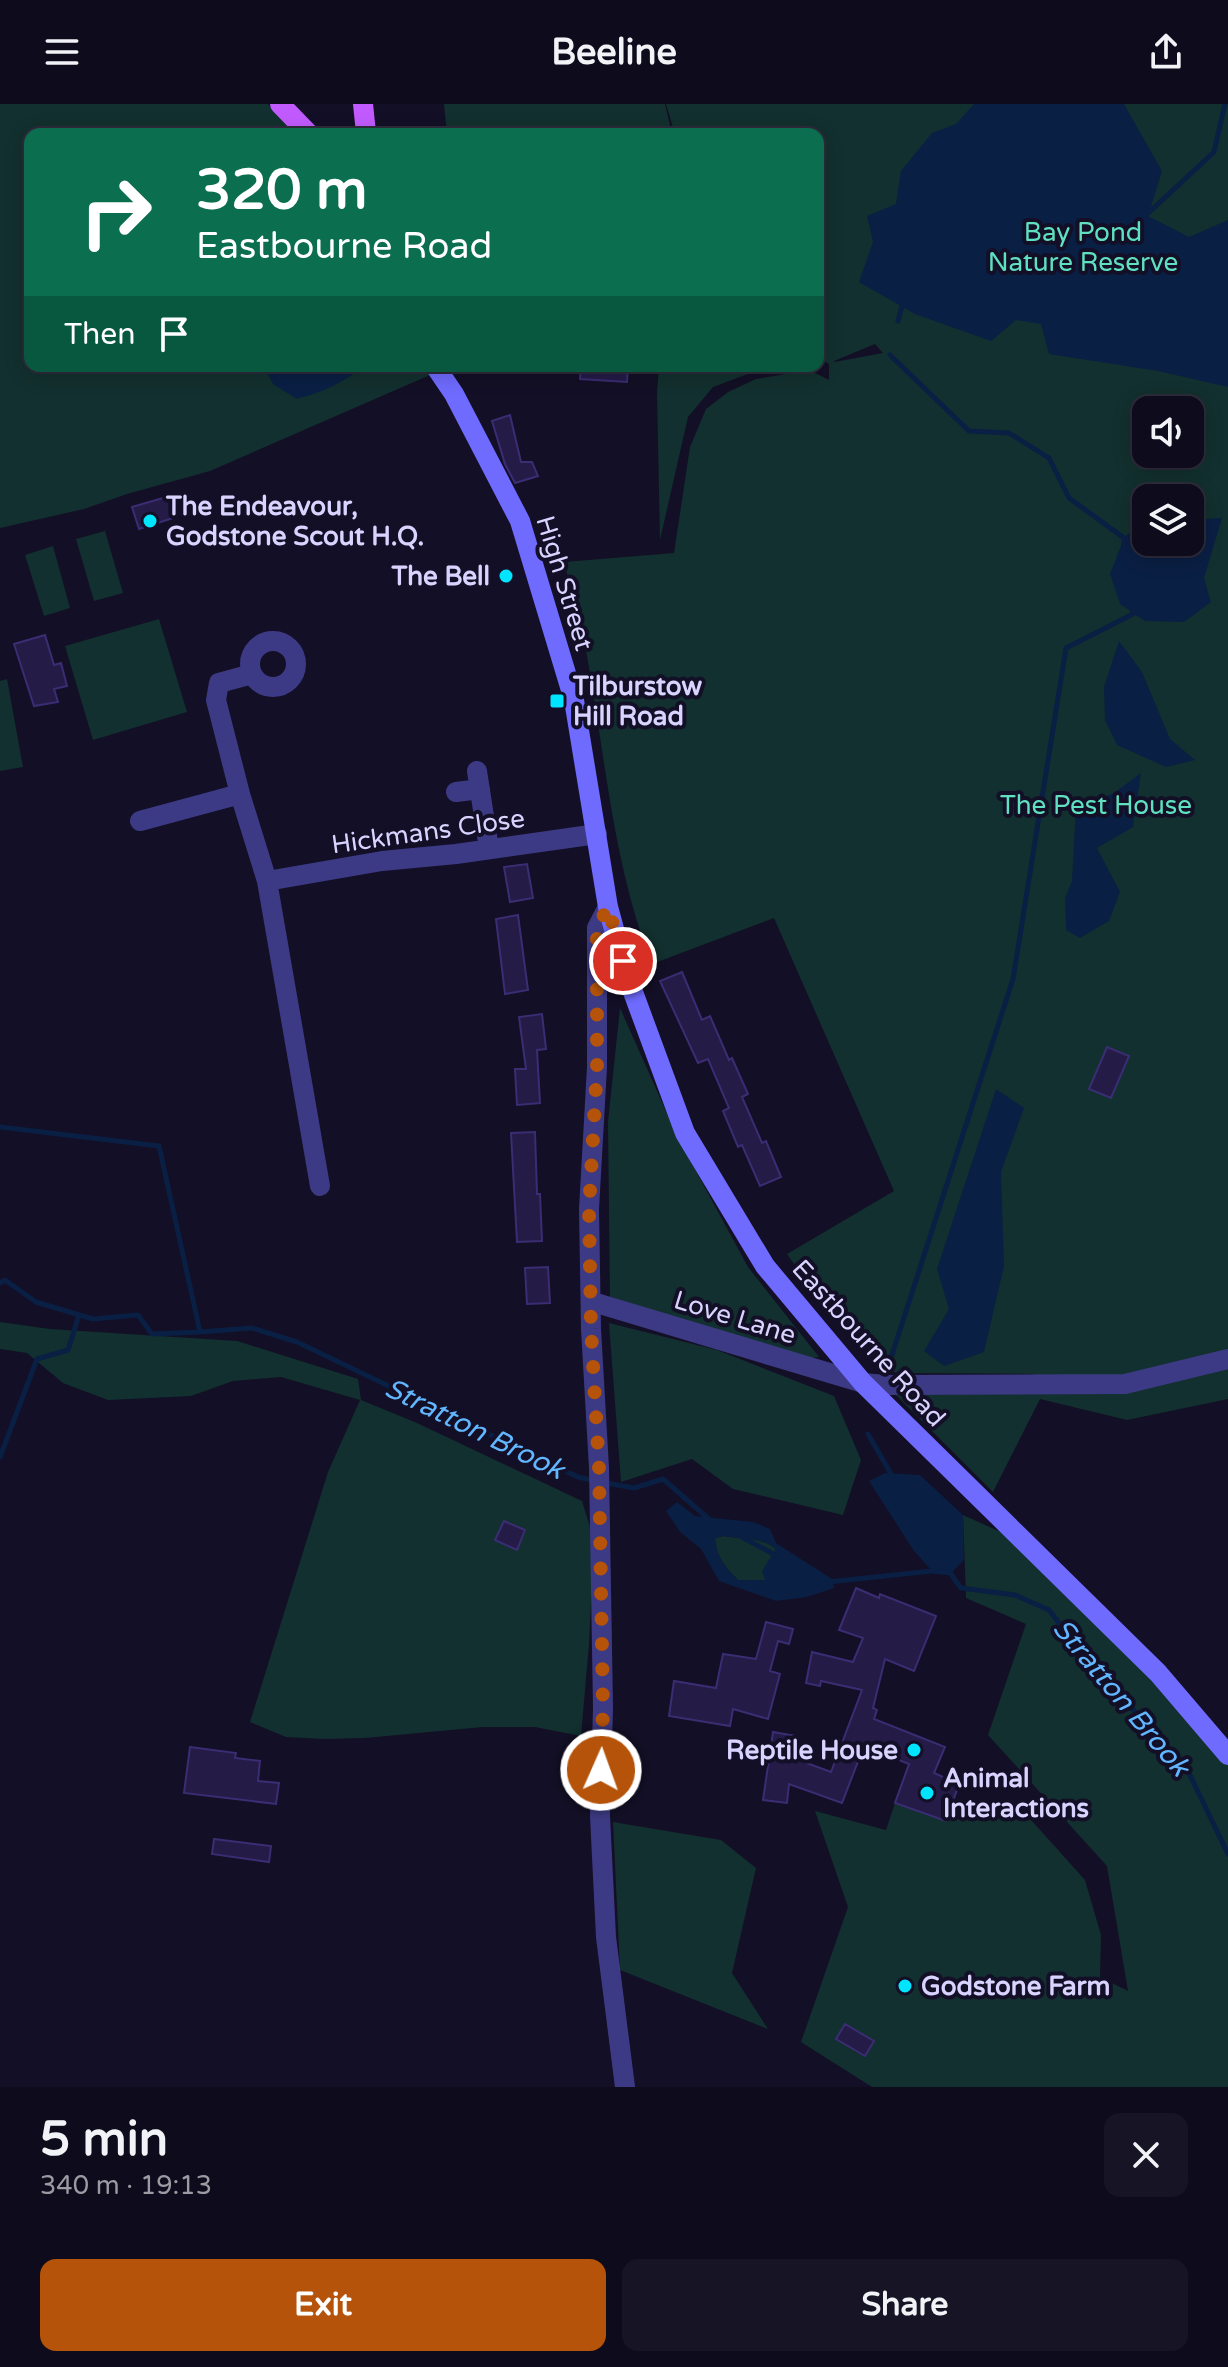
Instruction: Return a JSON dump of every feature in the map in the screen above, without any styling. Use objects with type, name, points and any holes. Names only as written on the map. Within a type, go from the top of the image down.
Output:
[{"type":"main road","points":[[280,104],[303,128]]},
{"type":"main road","points":[[363,104],[365,128]]},
{"type":"main road","name":"High Street","points":[[439,372],[454,394],[520,521],[574,700],[597,834]]},
{"type":"main road","name":"Eastbourne Road","points":[[597,834],[608,907],[626,973],[685,1133],[765,1266],[863,1383],[1158,1673],[1228,1755]]},
{"type":"street","points":[[252,674],[219,683],[216,700],[267,881],[320,1186]]},
{"type":"street","points":[[456,792],[478,780],[489,849]]},
{"type":"street","points":[[140,821],[240,794]]},
{"type":"street","name":"Hickmans Close","points":[[267,881],[382,861],[597,834]]},
{"type":"street","points":[[608,907],[597,928],[597,1067],[589,1209],[593,1302],[591,1329],[600,1481],[603,1708],[600,1816],[606,1937],[625,2087]]},
{"type":"street","name":"Love Lane","points":[[593,1302],[863,1383],[1125,1384],[1228,1359]]},
{"type":"green space","points":[[0,104],[268,104],[290,128],[24,128],[24,372],[429,372],[430,375],[210,471],[84,509],[0,528]]},
{"type":"green space","points":[[444,104],[665,104],[671,128],[446,128]]},
{"type":"green space","name":"The Pest House","points":[[666,104],[1228,104],[1228,1399],[1127,1420],[1040,1399],[993,1492],[893,1392],[1038,1374],[896,1373],[873,1359],[813,1291],[787,1254],[894,1191],[774,918],[652,964],[638,926],[618,847],[585,645],[564,562],[674,553],[690,447],[706,409],[728,392],[756,379],[813,372],[829,380],[829,364],[824,361],[824,128],[673,128]],"holes":[[[875,344],[883,353],[834,362]]]},
{"type":"green space","points":[[659,372],[753,372],[713,387],[688,417],[660,540]]},
{"type":"green space","points":[[105,531],[123,593],[94,601],[76,539]]},
{"type":"green space","points":[[53,546],[70,608],[44,616],[25,555]]},
{"type":"green space","points":[[159,619],[187,712],[93,740],[65,646]]},
{"type":"green space","points":[[7,679],[23,767],[0,771],[0,681]]},
{"type":"green space","points":[[620,1008],[678,1138],[748,1267],[819,1357],[804,1359],[610,1299],[608,1122]]},
{"type":"green space","points":[[0,1322],[50,1329],[237,1341],[358,1379],[361,1400],[582,1501],[594,1540],[581,1736],[535,1727],[483,1727],[325,1739],[286,1737],[250,1722],[328,1472],[360,1400],[281,1377],[233,1381],[191,1396],[108,1400],[63,1383],[27,1353],[0,1349]]},
{"type":"green space","points":[[609,1323],[717,1350],[834,1396],[861,1460],[843,1515],[733,1489],[692,1459],[621,1482]]},
{"type":"green space","points":[[963,1515],[1023,1542],[1228,1755],[1228,2087],[872,2087],[801,2042],[848,1907],[815,1811],[886,1830],[895,1803],[946,1821],[1014,1801],[1085,1880],[1101,1935],[1100,1977],[1128,1991],[1107,1866],[988,1735],[1026,1624],[966,1598]]},
{"type":"green space","points":[[715,1538],[758,1540],[776,1549],[765,1580],[738,1580],[733,1575],[717,1551]]},
{"type":"green space","points":[[613,1822],[721,1840],[756,1868],[732,1973],[768,2029],[620,1970]]},
{"type":"water","name":"Bay Pond Nature Reserve","points":[[974,104],[1124,104],[1162,171],[1148,216],[1189,237],[1228,220],[1228,387],[1158,371],[1049,354],[1041,324],[1016,320],[991,341],[915,314],[859,282],[873,242],[867,216],[896,204],[901,171],[932,133],[956,124]]},
{"type":"water","points":[[267,372],[355,372],[332,386],[297,399],[273,384]]},
{"type":"water","points":[[1222,518],[1204,578],[1211,602],[1184,622],[1145,621],[1120,604],[1110,574],[1124,538],[1132,530],[1132,556],[1204,556],[1204,519]]},
{"type":"water","points":[[1119,641],[1142,672],[1170,739],[1195,760],[1166,767],[1117,745],[1105,720],[1104,687]]},
{"type":"water","points":[[1141,773],[1133,827],[1097,848],[1120,892],[1109,921],[1080,938],[1066,930],[1065,898],[1072,881],[1076,808],[1114,793]]},
{"type":"water","points":[[996,1089],[1024,1108],[1001,1172],[1004,1266],[984,1352],[944,1366],[924,1351],[949,1309],[937,1269]]},
{"type":"water","points":[[885,1473],[920,1475],[963,1515],[964,1560],[951,1573],[932,1571],[914,1551],[869,1481]]},
{"type":"water","points":[[677,1502],[695,1516],[753,1522],[770,1529],[776,1543],[832,1579],[834,1588],[807,1597],[776,1601],[719,1581],[701,1549],[680,1532],[666,1511]],"holes":[[[724,1536],[758,1540],[776,1549],[762,1571],[765,1580],[738,1580],[717,1551],[715,1538]]]},
{"type":"building","points":[[581,372],[628,372],[627,382],[580,379]]},
{"type":"building","points":[[510,415],[521,462],[532,462],[538,476],[515,483],[505,464],[492,421]]},
{"type":"building","name":"The Endeavour, Godstone Scout H.Q.","points":[[170,496],[176,517],[139,529],[132,507]]},
{"type":"building","points":[[45,635],[54,665],[61,663],[67,686],[54,689],[58,702],[34,706],[14,644]]},
{"type":"building","points":[[527,864],[533,898],[510,902],[504,867]]},
{"type":"building","points":[[518,915],[528,990],[505,994],[496,919]]},
{"type":"building","points":[[682,972],[702,1020],[710,1016],[729,1060],[732,1058],[748,1094],[742,1097],[781,1177],[760,1186],[742,1145],[738,1147],[723,1111],[729,1108],[708,1059],[698,1063],[660,981]]},
{"type":"building","points":[[542,1014],[546,1049],[537,1050],[540,1103],[517,1105],[515,1069],[526,1069],[519,1017]]},
{"type":"building","points":[[1107,1047],[1129,1056],[1111,1098],[1089,1089]]},
{"type":"building","points":[[535,1132],[542,1241],[517,1242],[511,1133]]},
{"type":"building","points":[[548,1267],[550,1303],[527,1304],[525,1268]]},
{"type":"building","points":[[504,1521],[525,1530],[517,1550],[495,1540]]},
{"type":"building","points":[[856,1588],[936,1616],[914,1671],[885,1659],[873,1708],[877,1710],[874,1719],[945,1747],[934,1773],[959,1784],[946,1821],[895,1803],[909,1764],[864,1746],[842,1803],[789,1784],[787,1803],[763,1800],[773,1732],[796,1736],[793,1758],[831,1772],[862,1690],[821,1681],[820,1686],[806,1683],[812,1652],[853,1662],[863,1638],[839,1630]]},
{"type":"building","points":[[766,1622],[793,1629],[789,1644],[778,1641],[770,1671],[780,1674],[768,1719],[733,1709],[730,1726],[669,1716],[674,1681],[716,1688],[723,1654],[756,1659]]},
{"type":"building","points":[[190,1747],[236,1753],[235,1758],[260,1761],[258,1781],[279,1783],[276,1804],[184,1793]]},
{"type":"building","points":[[214,1839],[271,1846],[269,1862],[212,1854]]},
{"type":"building","points":[[845,2024],[874,2041],[865,2056],[836,2039]]},
{"type":"waterway","points":[[1144,217],[1214,152],[1225,104]]},
{"type":"waterway","points":[[898,321],[905,305]]},
{"type":"waterway","points":[[890,355],[969,431],[1009,433],[1049,458],[1069,498],[1124,538],[1124,544]]},
{"type":"waterway","points":[[890,1361],[1013,979],[1066,648],[1133,614],[1133,609]]},
{"type":"waterway","name":"Stratton Brook","points":[[0,1127],[159,1146],[200,1332],[252,1328],[297,1342],[578,1477],[596,1481]]},
{"type":"waterway","points":[[0,1283],[5,1280],[36,1302],[93,1319],[138,1315],[152,1334],[200,1332]]},
{"type":"waterway","points":[[0,1457],[37,1359],[68,1350],[79,1315]]},
{"type":"waterway","points":[[868,1434],[894,1479]]},
{"type":"waterway","name":"Stratton Brook","points":[[606,1483],[634,1488],[663,1479],[710,1520]]},
{"type":"waterway","name":"Stratton Brook","points":[[740,1536],[777,1556]]},
{"type":"waterway","name":"Stratton Brook","points":[[828,1582],[932,1571],[951,1573]]},
{"type":"waterway","name":"Stratton Brook","points":[[950,1573],[961,1588],[1015,1595],[1049,1610],[1087,1659],[1187,1769],[1228,1854]]},
{"type":"place","name":"The Endeavour, Godstone Scout H.Q.","points":[[150,521]]},
{"type":"place","name":"The Bell","points":[[506,576]]},
{"type":"place","name":"Tilburstow Hill Road","points":[[557,701]]},
{"type":"place","name":"Reptile House","points":[[914,1750]]},
{"type":"place","name":"Animal Interactions","points":[[927,1793]]},
{"type":"place","name":"Godstone Farm","points":[[905,1986]]},
{"type":"route","points":[[601,1770],[603,1708],[599,1468],[591,1329],[593,1302],[589,1209],[597,1067],[597,928],[608,907],[623,961]]}]
